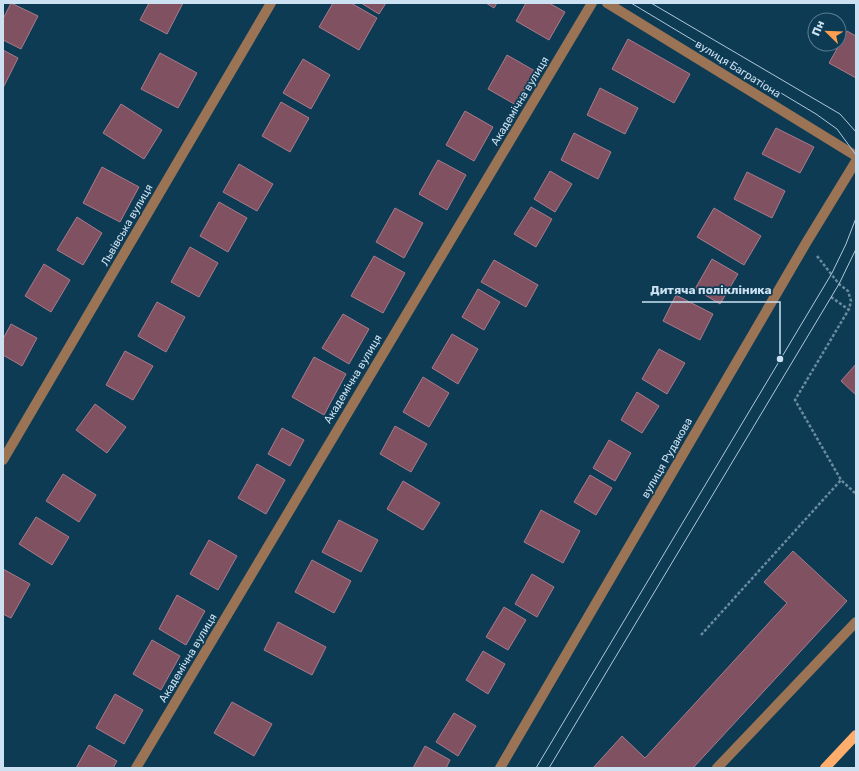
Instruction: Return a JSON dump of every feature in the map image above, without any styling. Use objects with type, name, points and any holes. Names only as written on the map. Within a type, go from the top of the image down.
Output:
[{"type":"main road","points":[[825,768],[856,735]]},
{"type":"street","name":"Львівська вулиця","points":[[3,460],[271,3]]},
{"type":"street","name":"Академічна вулиця","points":[[136,768],[592,3]]},
{"type":"street","name":"вулиця Багратіона","points":[[608,3],[856,156]]},
{"type":"street","name":"вулиця Рудакова","points":[[500,768],[806,243],[856,161]]},
{"type":"street","points":[[717,768],[856,622]]},
{"type":"path","points":[[806,243],[832,273],[839,284],[848,291],[851,301],[849,309],[795,400],[841,480],[856,494]]},
{"type":"path","points":[[830,297],[849,309]]},
{"type":"path","points":[[701,635],[841,480]]},
{"type":"building","points":[[11,3],[38,16],[21,49],[3,40],[3,19]]},
{"type":"building","points":[[149,3],[183,3],[167,34],[140,20]]},
{"type":"building","points":[[333,3],[351,3],[377,18],[359,50],[319,27]]},
{"type":"building","points":[[361,3],[386,3],[379,14]]},
{"type":"building","points":[[486,3],[497,3],[494,8]]},
{"type":"building","points":[[526,3],[549,3],[565,12],[549,40],[516,21]]},
{"type":"building","points":[[847,31],[856,36],[856,78],[829,63],[835,52],[847,52]]},
{"type":"building","points":[[628,39],[690,74],[674,103],[612,69]]},
{"type":"building","points":[[3,50],[18,58],[3,88]]},
{"type":"building","points":[[160,53],[197,73],[178,108],[141,89]]},
{"type":"building","points":[[507,55],[535,71],[516,105],[488,89]]},
{"type":"building","points":[[303,59],[330,75],[311,109],[283,93]]},
{"type":"building","points":[[600,88],[638,108],[625,134],[587,115]]},
{"type":"building","points":[[281,102],[309,118],[290,152],[262,136]]},
{"type":"building","points":[[121,104],[162,130],[144,159],[103,133]]},
{"type":"building","points":[[465,111],[493,127],[474,161],[446,145]]},
{"type":"building","points":[[776,128],[814,147],[800,173],[762,154]]},
{"type":"building","points":[[574,133],[611,152],[598,179],[561,160]]},
{"type":"building","points":[[438,160],[466,175],[447,210],[419,194]]},
{"type":"building","points":[[239,164],[273,184],[257,211],[223,192]]},
{"type":"building","points":[[102,167],[139,187],[120,222],[83,203]]},
{"type":"building","points":[[550,171],[572,184],[555,212],[534,199]]},
{"type":"building","points":[[747,172],[785,191],[772,218],[734,199]]},
{"type":"building","points":[[219,202],[247,218],[228,252],[200,236]]},
{"type":"building","points":[[531,207],[552,219],[536,247],[514,234]]},
{"type":"building","points":[[395,208],[423,223],[404,258],[376,242]]},
{"type":"building","points":[[714,208],[761,236],[744,265],[697,237]]},
{"type":"building","points":[[77,217],[102,233],[83,265],[57,250]]},
{"type":"building","points":[[190,247],[218,263],[199,297],[171,282]]},
{"type":"building","points":[[374,256],[405,273],[383,313],[351,296]]},
{"type":"building","points":[[712,259],[738,274],[720,304],[695,289]]},
{"type":"building","points":[[494,260],[538,285],[526,307],[481,282]]},
{"type":"building","points":[[44,264],[70,280],[51,312],[25,296]]},
{"type":"building","points":[[478,289],[500,302],[484,330],[462,317]]},
{"type":"building","points":[[676,295],[713,314],[700,340],[663,321]]},
{"type":"building","points":[[157,302],[185,317],[166,352],[138,336]]},
{"type":"building","points":[[343,314],[369,329],[349,364],[322,348]]},
{"type":"building","points":[[11,324],[37,338],[22,366],[3,355],[3,339]]},
{"type":"building","points":[[452,334],[478,349],[458,384],[432,368]]},
{"type":"building","points":[[659,349],[685,363],[667,394],[642,379]]},
{"type":"building","points":[[125,351],[153,366],[133,400],[106,385]]},
{"type":"building","points":[[314,357],[346,374],[324,415],[292,397]]},
{"type":"building","points":[[856,364],[856,395],[841,381]]},
{"type":"building","points":[[423,377],[449,393],[429,427],[403,412]]},
{"type":"building","points":[[637,392],[659,406],[642,433],[621,420]]},
{"type":"building","points":[[95,404],[126,427],[107,453],[76,430]]},
{"type":"building","points":[[395,426],[427,444],[411,472],[380,454]]},
{"type":"building","points":[[282,428],[304,440],[290,466],[268,454]]},
{"type":"building","points":[[609,440],[631,453],[615,481],[593,468]]},
{"type":"building","points":[[257,464],[285,480],[266,514],[238,498]]},
{"type":"building","points":[[63,474],[96,495],[79,522],[46,501]]},
{"type":"building","points":[[590,475],[612,488],[596,515],[574,502]]},
{"type":"building","points":[[403,481],[440,503],[423,530],[387,509]]},
{"type":"building","points":[[541,510],[580,531],[563,563],[524,542]]},
{"type":"building","points":[[36,517],[69,537],[52,565],[19,544]]},
{"type":"building","points":[[339,520],[378,540],[361,572],[322,552]]},
{"type":"building","points":[[209,540],[237,556],[218,590],[190,574]]},
{"type":"building","points":[[793,551],[847,601],[693,768],[593,768],[622,736],[645,758],[787,603],[764,582]]},
{"type":"building","points":[[312,560],[351,581],[334,613],[295,592]]},
{"type":"building","points":[[3,569],[30,584],[11,618],[3,614]]},
{"type":"building","points":[[532,574],[554,587],[537,617],[515,604]]},
{"type":"building","points":[[177,595],[205,611],[186,645],[159,629]]},
{"type":"building","points":[[504,607],[526,620],[508,650],[486,637]]},
{"type":"building","points":[[278,622],[326,647],[312,675],[264,650]]},
{"type":"building","points":[[152,640],[180,656],[161,690],[133,674]]},
{"type":"building","points":[[483,651],[505,664],[488,694],[466,680]]},
{"type":"building","points":[[115,694],[143,710],[124,744],[96,728]]},
{"type":"building","points":[[232,702],[272,724],[254,756],[214,733]]},
{"type":"building","points":[[454,713],[476,726],[458,756],[436,742]]},
{"type":"building","points":[[89,745],[117,761],[113,768],[76,768]]},
{"type":"building","points":[[425,746],[450,760],[446,768],[413,768]]},
{"type":"tram line","points":[[631,3],[816,114],[837,129],[856,155]]},
{"type":"tram line","points":[[651,3],[840,114],[856,132]]},
{"type":"tram line","points":[[536,768],[832,273],[846,244],[856,218]]},
{"type":"tram line","points":[[549,768],[839,284],[856,249]]},
{"type":"place","name":"Дитяча полікліника","points":[[780,359]]}]
